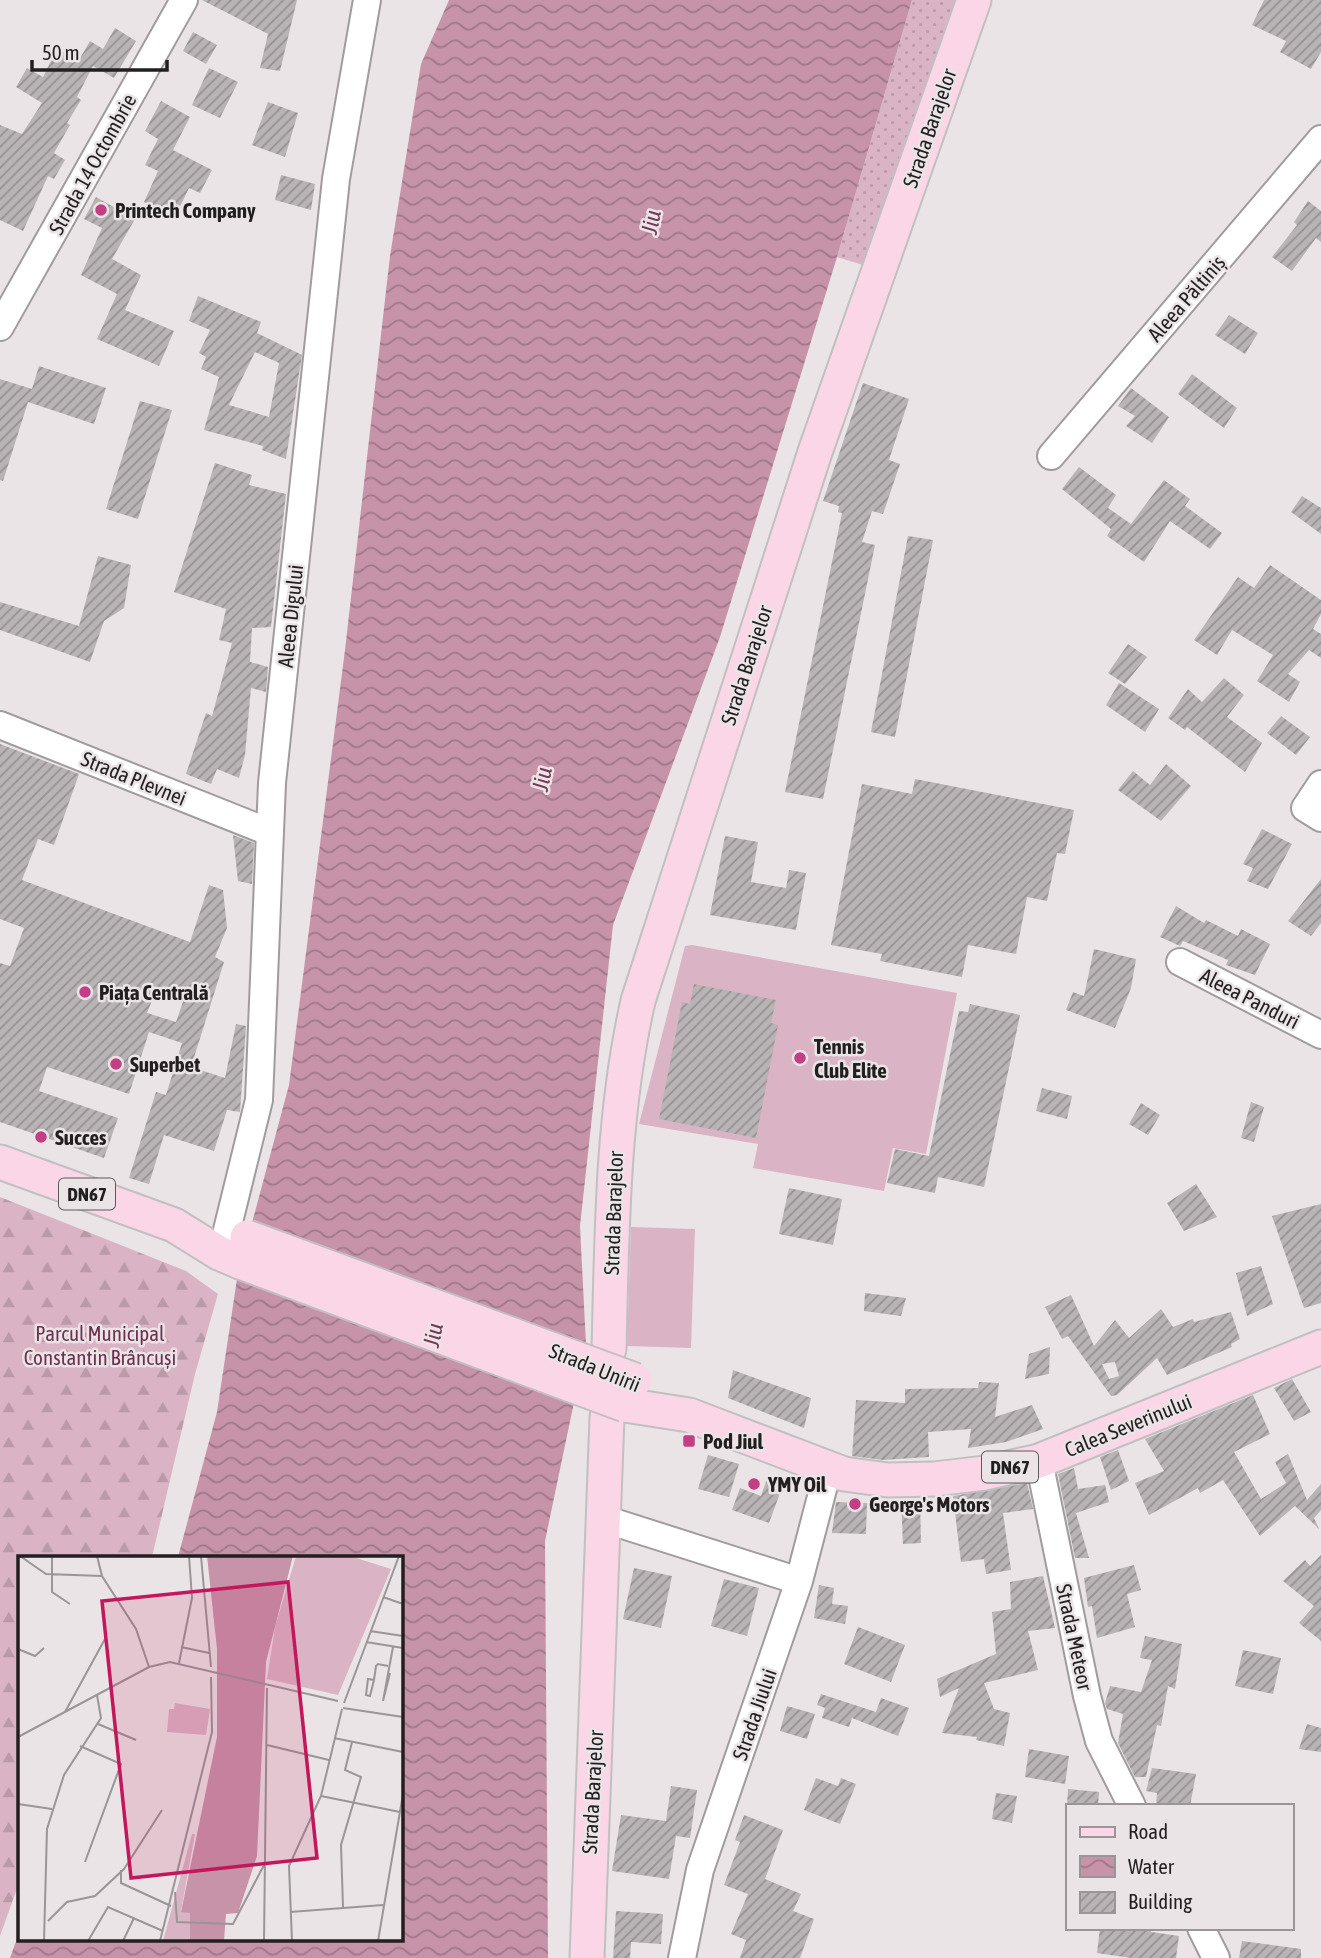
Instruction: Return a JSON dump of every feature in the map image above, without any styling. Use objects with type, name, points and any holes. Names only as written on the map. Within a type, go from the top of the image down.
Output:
[{"type":"main road","name":"Strada Barajelor","points":[[609,1349],[614,1155],[625,1064],[638,1001],[815,452],[974,0]]},
{"type":"main road","name":"Strada Unirii","points":[[0,1162],[174,1225],[219,1254],[238,1243],[622,1400],[689,1415]]},
{"type":"main road","name":"Calea Severinului","points":[[689,1415],[828,1470],[888,1480],[934,1479],[985,1473],[1039,1461],[1321,1347]]},
{"type":"main road","name":"Strada Barajelor","points":[[587,1958],[604,1519],[622,1400]]},
{"type":"street","name":"Strada 14 Octombrie","points":[[0,327],[184,0]]},
{"type":"street","name":"Aleea Digului","points":[[238,1243],[259,1100],[269,832],[336,179],[368,1]]},
{"type":"street","name":"Aleea Păltiniș","points":[[1051,456],[1321,139]]},
{"type":"street","name":"Strada Plevnei","points":[[0,725],[269,832]]},
{"type":"street","points":[[1321,784],[1305,808],[1321,818]]},
{"type":"street","name":"Aleea Panduri","points":[[1180,962],[1321,1035]]},
{"type":"street","name":"Strada Meteor","points":[[1039,1461],[1087,1696],[1099,1741],[1131,1804]]},
{"type":"street","name":"Strada Jiului","points":[[682,1958],[700,1870],[799,1581],[828,1470]]},
{"type":"street","points":[[604,1519],[799,1581]]},
{"type":"street","points":[[1202,1930],[1216,1958]]},
{"type":"green space","points":[[912,0],[957,0],[863,265],[837,257]]},
{"type":"green space","name":"Tennis Club Elite","points":[[692,945],[957,993],[926,1154],[893,1148],[884,1191],[753,1168],[758,1144],[639,1124],[685,946]]},
{"type":"green space","name":"Parcul Municipal Constantin Brâncuși","points":[[0,1197],[186,1271],[218,1294],[195,1374],[152,1556],[18,1556],[18,1886],[0,1936]]},
{"type":"green space","points":[[631,1227],[695,1229],[691,1348],[627,1346]]},
{"type":"water","name":"Jiu","points":[[449,0],[912,0],[837,257],[720,637],[613,925],[580,1226],[586,1345],[545,1541],[548,1958],[10,1958],[18,1936],[18,1940],[402,1940],[402,1556],[178,1556],[217,1412],[237,1279],[289,1085],[345,650],[390,256],[421,64]]},
{"type":"building","points":[[202,0],[297,0],[280,71],[260,68],[268,34]]},
{"type":"building","points":[[1264,0],[1321,0],[1321,52],[1311,69],[1280,52],[1286,41],[1252,25]]},
{"type":"building","points":[[115,28],[136,41],[114,78],[93,66],[77,97],[81,100],[67,123],[70,125],[54,153],[65,160],[54,179],[48,176],[23,231],[0,220],[0,125],[22,134],[42,103],[16,87],[27,68],[43,77],[57,49],[79,60],[90,41],[103,49]]},
{"type":"building","points":[[193,32],[217,45],[206,64],[183,51]]},
{"type":"building","points":[[209,68],[238,82],[220,118],[192,105]]},
{"type":"building","points":[[161,101],[190,117],[173,150],[212,170],[200,193],[189,188],[175,217],[144,202],[158,171],[145,165],[158,139],[145,131]]},
{"type":"building","points":[[268,102],[298,113],[285,157],[252,145]]},
{"type":"building","points":[[281,175],[315,184],[311,210],[275,200]]},
{"type":"building","points":[[96,197],[135,219],[112,259],[141,275],[125,310],[174,331],[159,366],[97,339],[117,294],[81,275],[102,228],[84,219]]},
{"type":"building","points":[[1308,201],[1321,211],[1321,242],[1316,238],[1292,271],[1272,257],[1297,225],[1294,222]]},
{"type":"building","points":[[198,296],[261,322],[257,333],[302,355],[286,459],[262,450],[263,446],[204,430],[219,377],[201,369],[206,357],[199,353],[210,330],[189,321]],"holes":[[[255,352],[279,363],[269,417],[229,405]]]},
{"type":"building","points":[[1229,315],[1258,333],[1245,354],[1215,335]]},
{"type":"building","points":[[39,366],[106,388],[94,424],[28,402],[3,481],[0,480],[0,379],[32,389]]},
{"type":"building","points":[[1192,374],[1237,408],[1224,428],[1178,394]]},
{"type":"building","points":[[863,383],[909,399],[889,460],[900,464],[883,514],[872,511],[862,542],[875,545],[823,799],[785,792],[842,513],[838,512],[839,506],[823,501]]},
{"type":"building","points":[[1131,388],[1169,417],[1152,443],[1126,426],[1135,416],[1118,406]]},
{"type":"building","points":[[140,401],[172,410],[138,519],[106,509]]},
{"type":"building","points":[[215,463],[252,475],[249,485],[286,494],[271,627],[252,628],[250,662],[268,667],[266,692],[251,688],[245,755],[239,778],[217,769],[211,784],[186,774],[206,713],[212,716],[232,643],[219,640],[226,609],[174,592]]},
{"type":"building","points":[[1079,467],[1116,495],[1108,508],[1131,524],[1164,480],[1190,499],[1185,506],[1222,533],[1210,549],[1170,521],[1144,562],[1107,536],[1111,529],[1062,489]]},
{"type":"building","points":[[1302,496],[1321,508],[1321,534],[1291,512]]},
{"type":"building","points":[[908,536],[933,540],[895,737],[871,732]]},
{"type":"building","points":[[98,556],[131,565],[124,608],[104,621],[90,662],[0,630],[0,602],[79,626]]},
{"type":"building","points":[[1270,565],[1321,600],[1321,614],[1313,629],[1321,634],[1321,658],[1309,650],[1288,674],[1300,682],[1289,702],[1257,681],[1273,655],[1232,630],[1217,655],[1194,640],[1238,577],[1254,588]]},
{"type":"building","points":[[1128,644],[1147,657],[1125,684],[1108,673]]},
{"type":"building","points":[[1224,678],[1244,695],[1227,717],[1262,743],[1245,772],[1187,727],[1185,730],[1168,718],[1188,689],[1202,702]]},
{"type":"building","points":[[1119,683],[1159,709],[1145,732],[1106,705]]},
{"type":"building","points":[[1281,716],[1310,737],[1296,755],[1267,733]]},
{"type":"building","name":"Piața Centrală","points":[[0,744],[79,774],[54,845],[38,839],[22,880],[190,942],[209,885],[223,890],[227,928],[215,957],[224,962],[191,1067],[225,1078],[236,1024],[246,1026],[240,1112],[227,1110],[214,1151],[164,1135],[149,1184],[129,1178],[156,1092],[166,1095],[182,1043],[149,1032],[129,1094],[47,1067],[39,1091],[118,1118],[104,1158],[0,1122],[0,963],[10,966],[24,928],[0,919]],"holes":[[[157,988],[185,996],[176,1022],[147,1013]]]},
{"type":"building","points":[[1166,764],[1191,786],[1161,821],[1118,790],[1133,771],[1150,785]]},
{"type":"building","points":[[915,779],[1074,810],[1065,854],[1057,853],[1047,901],[1027,897],[1016,954],[968,945],[962,977],[880,961],[882,954],[831,945],[862,784],[912,794]]},
{"type":"building","points":[[1262,829],[1292,844],[1268,889],[1247,881],[1253,868],[1243,864]]},
{"type":"building","points":[[233,835],[254,843],[252,884],[238,881]]},
{"type":"building","points":[[725,836],[758,842],[751,882],[786,888],[789,870],[806,873],[796,930],[710,915]]},
{"type":"building","points":[[1321,879],[1321,923],[1311,936],[1288,921]]},
{"type":"building","points":[[1176,906],[1204,923],[1206,920],[1238,936],[1241,929],[1270,944],[1255,975],[1226,965],[1228,960],[1183,941],[1180,946],[1160,937]]},
{"type":"building","points":[[1094,949],[1136,959],[1131,988],[1115,1028],[1066,1010],[1073,992],[1084,996]]},
{"type":"building","points":[[694,984],[776,1000],[771,1023],[778,1025],[756,1138],[659,1119],[682,1002],[690,1004]]},
{"type":"building","points":[[970,1004],[1020,1015],[984,1187],[938,1177],[935,1193],[887,1183],[895,1149],[929,1156],[959,1011],[968,1012]]},
{"type":"building","points":[[1042,1088],[1072,1096],[1067,1119],[1036,1111]]},
{"type":"building","points":[[1251,1102],[1264,1107],[1254,1142],[1241,1138]]},
{"type":"building","points":[[1141,1103],[1160,1115],[1148,1135],[1129,1124]]},
{"type":"building","points":[[1196,1184],[1217,1217],[1184,1231],[1167,1203]]},
{"type":"building","points":[[789,1188],[842,1199],[833,1245],[779,1234]]},
{"type":"building","points":[[1321,1204],[1321,1303],[1304,1308],[1272,1216]]},
{"type":"building","points":[[1261,1266],[1273,1304],[1247,1316],[1236,1273]]},
{"type":"building","points":[[865,1293],[906,1298],[901,1316],[864,1311]]},
{"type":"building","points":[[1071,1295],[1094,1346],[1115,1320],[1129,1338],[1161,1309],[1173,1327],[1193,1319],[1194,1322],[1231,1312],[1240,1339],[1231,1344],[1232,1347],[1167,1375],[1157,1358],[1117,1395],[1111,1396],[1068,1336],[1062,1339],[1045,1307]],"holes":[[[1115,1362],[1119,1376],[1109,1379],[1102,1364]]]},
{"type":"building","points":[[1050,1347],[1049,1374],[1025,1379],[1029,1354]]},
{"type":"building","points":[[733,1370],[811,1398],[804,1428],[728,1398]]},
{"type":"building","points":[[1292,1379],[1311,1412],[1294,1421],[1274,1388]]},
{"type":"building","points":[[979,1382],[999,1383],[995,1417],[1032,1405],[1043,1429],[1006,1442],[968,1448],[971,1429],[928,1432],[929,1457],[883,1460],[852,1456],[856,1400],[905,1403],[905,1389],[978,1388]]},
{"type":"building","points":[[1253,1395],[1270,1434],[1234,1452],[1261,1499],[1286,1483],[1275,1462],[1288,1454],[1307,1500],[1321,1484],[1321,1510],[1314,1518],[1319,1529],[1295,1506],[1260,1536],[1223,1480],[1200,1493],[1198,1488],[1149,1515],[1135,1483],[1164,1471],[1145,1439]]},
{"type":"building","points":[[1118,1450],[1129,1481],[1111,1490],[1100,1457]]},
{"type":"building","points":[[708,1455],[739,1464],[729,1497],[698,1489]]},
{"type":"building","points":[[1074,1468],[1078,1489],[1105,1485],[1109,1502],[1076,1513],[1089,1558],[1075,1558],[1058,1474]]},
{"type":"building","points":[[767,1479],[783,1485],[769,1523],[732,1510],[740,1488],[761,1496]]},
{"type":"building","points":[[1027,1483],[1033,1509],[1003,1513],[1011,1570],[986,1574],[984,1559],[961,1562],[953,1496]]},
{"type":"building","points":[[920,1499],[921,1543],[903,1544],[901,1500]]},
{"type":"building","points":[[836,1502],[867,1503],[866,1534],[832,1533]]},
{"type":"building","points":[[1321,1555],[1321,1641],[1299,1623],[1314,1606],[1283,1581],[1305,1560],[1310,1566]]},
{"type":"building","points":[[1134,1565],[1141,1590],[1127,1594],[1135,1627],[1097,1638],[1092,1606],[1088,1607],[1084,1578]]},
{"type":"building","points":[[634,1568],[672,1576],[661,1628],[623,1619]]},
{"type":"building","points":[[1043,1576],[1055,1628],[1028,1631],[1038,1670],[984,1683],[994,1709],[1010,1713],[1004,1746],[976,1740],[977,1737],[942,1733],[959,1688],[940,1697],[937,1679],[996,1654],[992,1612],[1011,1609],[1010,1582]]},
{"type":"building","points":[[724,1579],[759,1588],[747,1636],[711,1626]]},
{"type":"building","points":[[819,1585],[834,1588],[832,1604],[848,1606],[845,1624],[814,1618]]},
{"type":"building","points":[[858,1627],[905,1645],[891,1682],[844,1664]]},
{"type":"building","points":[[1145,1636],[1182,1644],[1175,1689],[1168,1686],[1161,1726],[1157,1725],[1146,1777],[1135,1777],[1118,1743],[1123,1714],[1107,1709],[1105,1703],[1110,1686],[1141,1692],[1152,1660],[1140,1658]]},
{"type":"building","points":[[1243,1650],[1281,1658],[1273,1694],[1235,1686]]},
{"type":"building","points":[[821,1694],[876,1712],[881,1698],[909,1708],[898,1736],[852,1718],[849,1727],[822,1718],[825,1708],[817,1705]]},
{"type":"building","points":[[787,1706],[815,1714],[807,1739],[780,1731]]},
{"type":"building","points":[[1307,1724],[1321,1728],[1321,1752],[1299,1749]]},
{"type":"building","points":[[1029,1749],[1069,1756],[1065,1784],[1025,1777]]},
{"type":"building","points":[[1152,1768],[1196,1774],[1190,1804],[1156,1804],[1157,1793],[1146,1791]]},
{"type":"building","points":[[816,1778],[838,1786],[841,1778],[856,1784],[840,1824],[804,1810]]},
{"type":"building","points":[[671,1786],[697,1790],[690,1838],[676,1836],[669,1879],[612,1871],[621,1815],[666,1821]]},
{"type":"building","points":[[1068,1789],[1099,1792],[1098,1804],[1067,1804]]},
{"type":"building","points":[[996,1793],[1017,1796],[1012,1823],[992,1819]]},
{"type":"building","points":[[744,1815],[783,1830],[765,1879],[801,1894],[793,1911],[814,1919],[800,1958],[740,1958],[746,1940],[731,1934],[748,1894],[724,1885],[740,1842],[735,1840]]},
{"type":"building","points":[[616,1911],[663,1914],[661,1944],[631,1942],[630,1958],[613,1958]]},
{"type":"building","points":[[1100,1930],[1152,1930],[1179,1936],[1176,1958],[1131,1958],[1097,1953]]},
{"type":"building","points":[[1242,1941],[1301,1949],[1301,1958],[1239,1958]]},
{"type":"place","name":"Printech Company","points":[[101,210]]},
{"type":"place","name":"Piața Centrală","points":[[85,992]]},
{"type":"place","name":"Tennis Club Elite","points":[[800,1058]]},
{"type":"place","name":"Superbet","points":[[116,1064]]},
{"type":"place","name":"Succes","points":[[41,1137]]},
{"type":"place","name":"Pod Jiul","points":[[689,1441]]},
{"type":"place","name":"YMY Oil","points":[[754,1484]]},
{"type":"place","name":"George's Motors","points":[[855,1504]]}]
